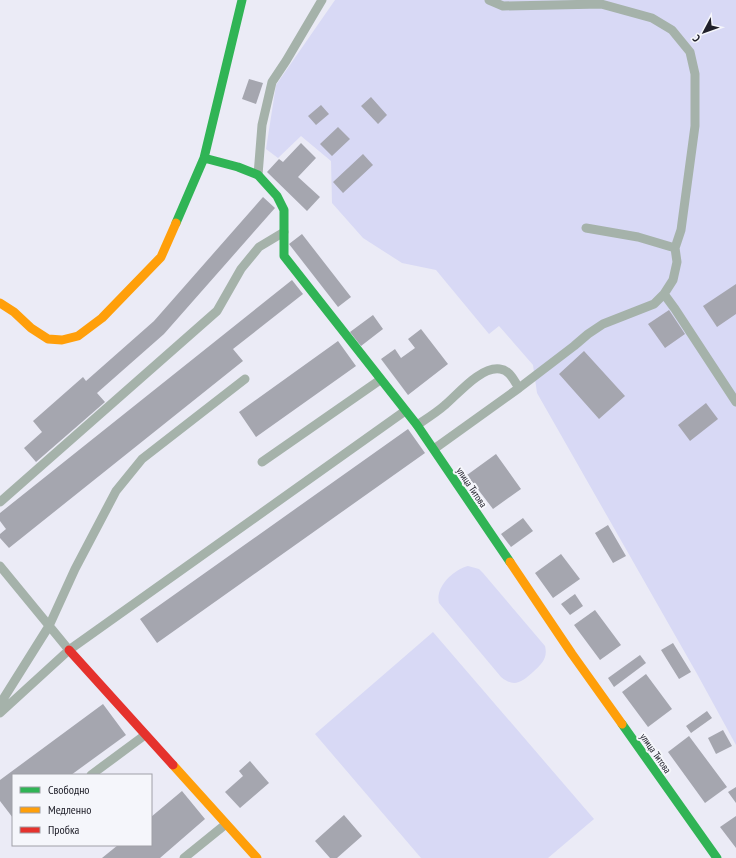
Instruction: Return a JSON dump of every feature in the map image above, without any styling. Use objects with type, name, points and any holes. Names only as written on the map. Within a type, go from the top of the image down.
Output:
[{"type":"street","points":[[0,303],[14,312],[30,328],[48,339],[62,340],[78,336],[102,318],[161,257],[204,158],[242,0]]},
{"type":"street","name":"улица Титова","points":[[204,158],[238,167],[258,175],[277,196],[284,210],[284,256],[380,380],[417,425],[572,654],[716,858]]},
{"type":"street","points":[[69,650],[257,858]]},
{"type":"lane","points":[[258,175],[262,126],[272,82],[322,0]]},
{"type":"lane","points":[[434,449],[519,388],[588,334],[603,324],[654,304],[664,294],[672,280],[677,262],[675,248],[681,230],[695,126],[695,74],[690,52],[672,30],[652,18],[601,4],[504,6],[489,0]]},
{"type":"lane","points":[[586,228],[638,237],[675,248]]},
{"type":"lane","points":[[0,502],[217,310],[241,269],[259,247],[284,232]]},
{"type":"lane","points":[[664,294],[676,309],[736,402]]},
{"type":"lane","points":[[417,425],[438,410],[476,377],[490,370],[500,369],[510,374],[519,388]]},
{"type":"lane","points":[[0,704],[49,626],[75,569],[116,491],[142,459],[245,378]]},
{"type":"lane","points":[[262,462],[380,380]]},
{"type":"lane","points":[[0,713],[69,650],[405,410]]},
{"type":"lane","points":[[0,566],[69,650]]},
{"type":"lane","points":[[91,774],[145,735]]},
{"type":"lane","points":[[184,858],[226,824]]},
{"type":"shaded area","points":[[335,0],[736,0],[736,745],[537,393],[533,365],[499,326],[489,334],[436,270],[402,263],[363,238],[332,203],[331,161],[301,136],[278,158],[266,149],[276,85]]},
{"type":"shaded area","points":[[468,566],[479,569],[483,573],[545,646],[546,654],[542,663],[529,676],[521,681],[514,683],[501,677],[439,603],[438,597],[442,585],[451,575]]},
{"type":"shaded area","points":[[433,632],[594,819],[548,858],[421,858],[315,734]]},
{"type":"building","points":[[249,79],[263,83],[256,104],[242,99]]},
{"type":"building","points":[[371,97],[387,115],[378,124],[361,106]]},
{"type":"building","points":[[321,105],[329,114],[316,125],[308,116]]},
{"type":"building","points":[[338,127],[350,139],[332,156],[320,144]]},
{"type":"building","points":[[301,143],[316,158],[298,177],[320,197],[307,211],[267,172],[279,159],[283,162]]},
{"type":"building","points":[[363,154],[373,165],[343,193],[333,182]]},
{"type":"building","points":[[263,197],[275,208],[164,334],[97,393],[105,402],[36,462],[24,448],[42,432],[33,421],[83,377],[86,381],[154,321]]},
{"type":"building","points":[[302,234],[351,297],[338,307],[289,244]]},
{"type":"building","points":[[292,280],[303,294],[233,349],[243,361],[9,548],[0,538],[0,534],[6,529],[0,521],[0,513]]},
{"type":"building","points":[[736,284],[736,314],[717,327],[703,306]]},
{"type":"building","points":[[669,310],[685,334],[665,348],[648,324]]},
{"type":"building","points":[[373,315],[383,329],[361,346],[350,332]]},
{"type":"building","points":[[421,329],[448,364],[408,395],[381,359],[395,349],[401,358],[415,348],[408,339]]},
{"type":"building","points":[[338,341],[356,366],[256,437],[239,412]]},
{"type":"building","points":[[584,351],[625,396],[599,419],[559,374]]},
{"type":"building","points":[[706,403],[718,419],[690,441],[678,425]]},
{"type":"building","points":[[408,429],[425,453],[157,643],[140,619]]},
{"type":"building","points":[[496,454],[521,489],[493,509],[467,475]]},
{"type":"building","points":[[523,518],[533,531],[511,547],[501,534]]},
{"type":"building","points":[[608,525],[626,556],[613,563],[595,533]]},
{"type":"building","points":[[561,554],[580,579],[553,598],[535,573]]},
{"type":"building","points":[[575,594],[583,606],[570,615],[561,604]]},
{"type":"building","points":[[595,610],[621,645],[600,660],[574,625]]},
{"type":"building","points":[[673,643],[691,672],[679,679],[661,650]]},
{"type":"building","points":[[640,655],[646,663],[614,687],[608,678]]},
{"type":"building","points":[[646,674],[672,709],[648,727],[622,692]]},
{"type":"building","points":[[103,704],[126,735],[72,774],[12,774],[12,817],[0,801],[0,780]]},
{"type":"building","points":[[707,711],[712,718],[691,733],[686,726]]},
{"type":"building","points":[[723,730],[732,746],[716,754],[708,738]]},
{"type":"building","points":[[689,736],[727,787],[705,803],[668,752]]},
{"type":"building","points":[[250,761],[269,783],[240,808],[225,792],[243,776],[239,771]]},
{"type":"building","points":[[736,787],[736,803],[728,792]]},
{"type":"building","points":[[182,791],[205,819],[160,858],[102,858],[117,846],[152,846],[152,816]]},
{"type":"building","points":[[344,815],[362,836],[337,858],[330,858],[315,841]]},
{"type":"building","points":[[736,816],[736,848],[720,827]]},
{"type":"traffic: fast","points":[[176,223],[204,158],[242,0]]},
{"type":"traffic: fast","points":[[204,158],[238,167],[258,175],[277,196],[284,210],[284,256],[417,425],[510,562]]},
{"type":"traffic: fast","points":[[622,724],[717,858]]},
{"type":"traffic: slow","points":[[0,303],[14,312],[31,328],[48,339],[62,340],[78,336],[102,318],[161,257],[176,223]]},
{"type":"traffic: slow","points":[[510,562],[572,654],[622,724]]},
{"type":"traffic: slow","points":[[173,765],[257,858]]},
{"type":"traffic: jam","points":[[69,650],[173,765]]}]
